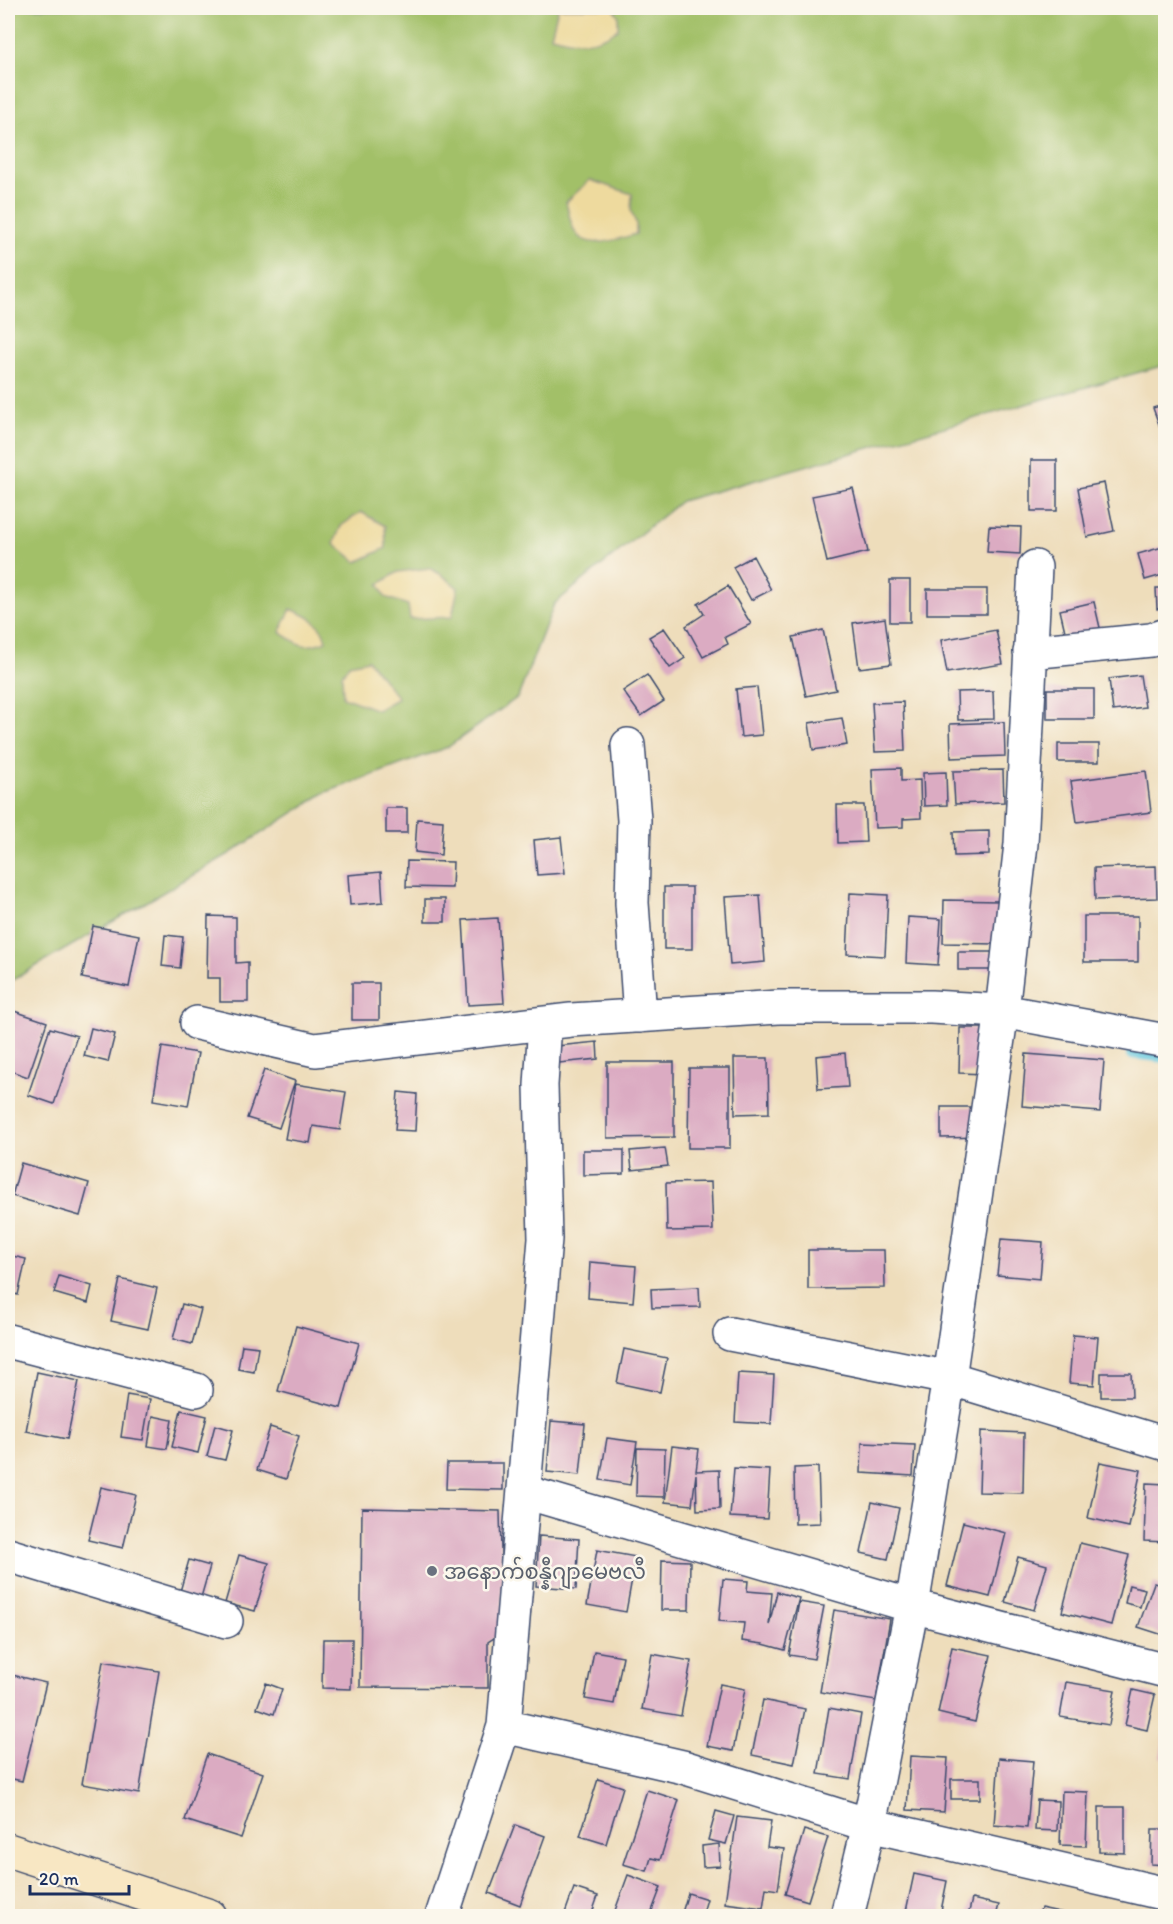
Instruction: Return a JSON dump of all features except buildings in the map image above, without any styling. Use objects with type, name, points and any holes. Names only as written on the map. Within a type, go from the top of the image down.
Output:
[{"type":"main road","points":[[8,1851],[210,1917]]},
{"type":"street","points":[[847,1917],[869,1825],[912,1606],[949,1378],[1002,1011],[1021,844],[1035,567]]},
{"type":"street","points":[[1030,652],[1151,640],[1166,635]]},
{"type":"street","points":[[628,745],[634,820],[632,903],[640,1016]]},
{"type":"street","points":[[197,1023],[315,1050],[545,1023],[779,1006],[931,1006],[1002,1011],[1166,1041]]},
{"type":"street","points":[[442,1917],[504,1726],[545,1239],[541,1085],[545,1023]]},
{"type":"street","points":[[730,1334],[949,1378],[1166,1444]]},
{"type":"street","points":[[8,1341],[196,1390]]},
{"type":"street","points":[[525,1492],[912,1606],[1166,1671]]},
{"type":"street","points":[[8,1555],[226,1621]]},
{"type":"street","points":[[504,1726],[683,1767],[869,1825],[1166,1894]]},
{"type":"green space","points":[[8,8],[1165,8],[1165,365],[681,501],[554,604],[518,697],[448,747],[324,793],[229,854],[9,982]]},
{"type":"sand","points":[[558,8],[613,8],[618,15],[618,29],[601,38],[586,42],[551,36]]},
{"type":"sand","points":[[590,180],[632,194],[631,211],[636,223],[636,234],[602,242],[586,241],[579,237],[574,230],[566,202]]},
{"type":"sand","points":[[361,512],[385,526],[386,548],[357,562],[334,543],[341,526]]},
{"type":"sand","points":[[429,568],[458,588],[452,617],[410,619],[408,605],[385,597],[379,584],[398,572]]},
{"type":"sand","points":[[291,609],[318,624],[326,641],[306,646],[280,632]]},
{"type":"sand","points":[[368,660],[398,698],[377,710],[343,697],[342,675],[349,664]]},
{"type":"waterway","points":[[1131,1054],[1166,1058]]},
{"type":"place","name":"အနောက်စန္နီဂျာမေဗလီ","points":[[432,1571]]}]
